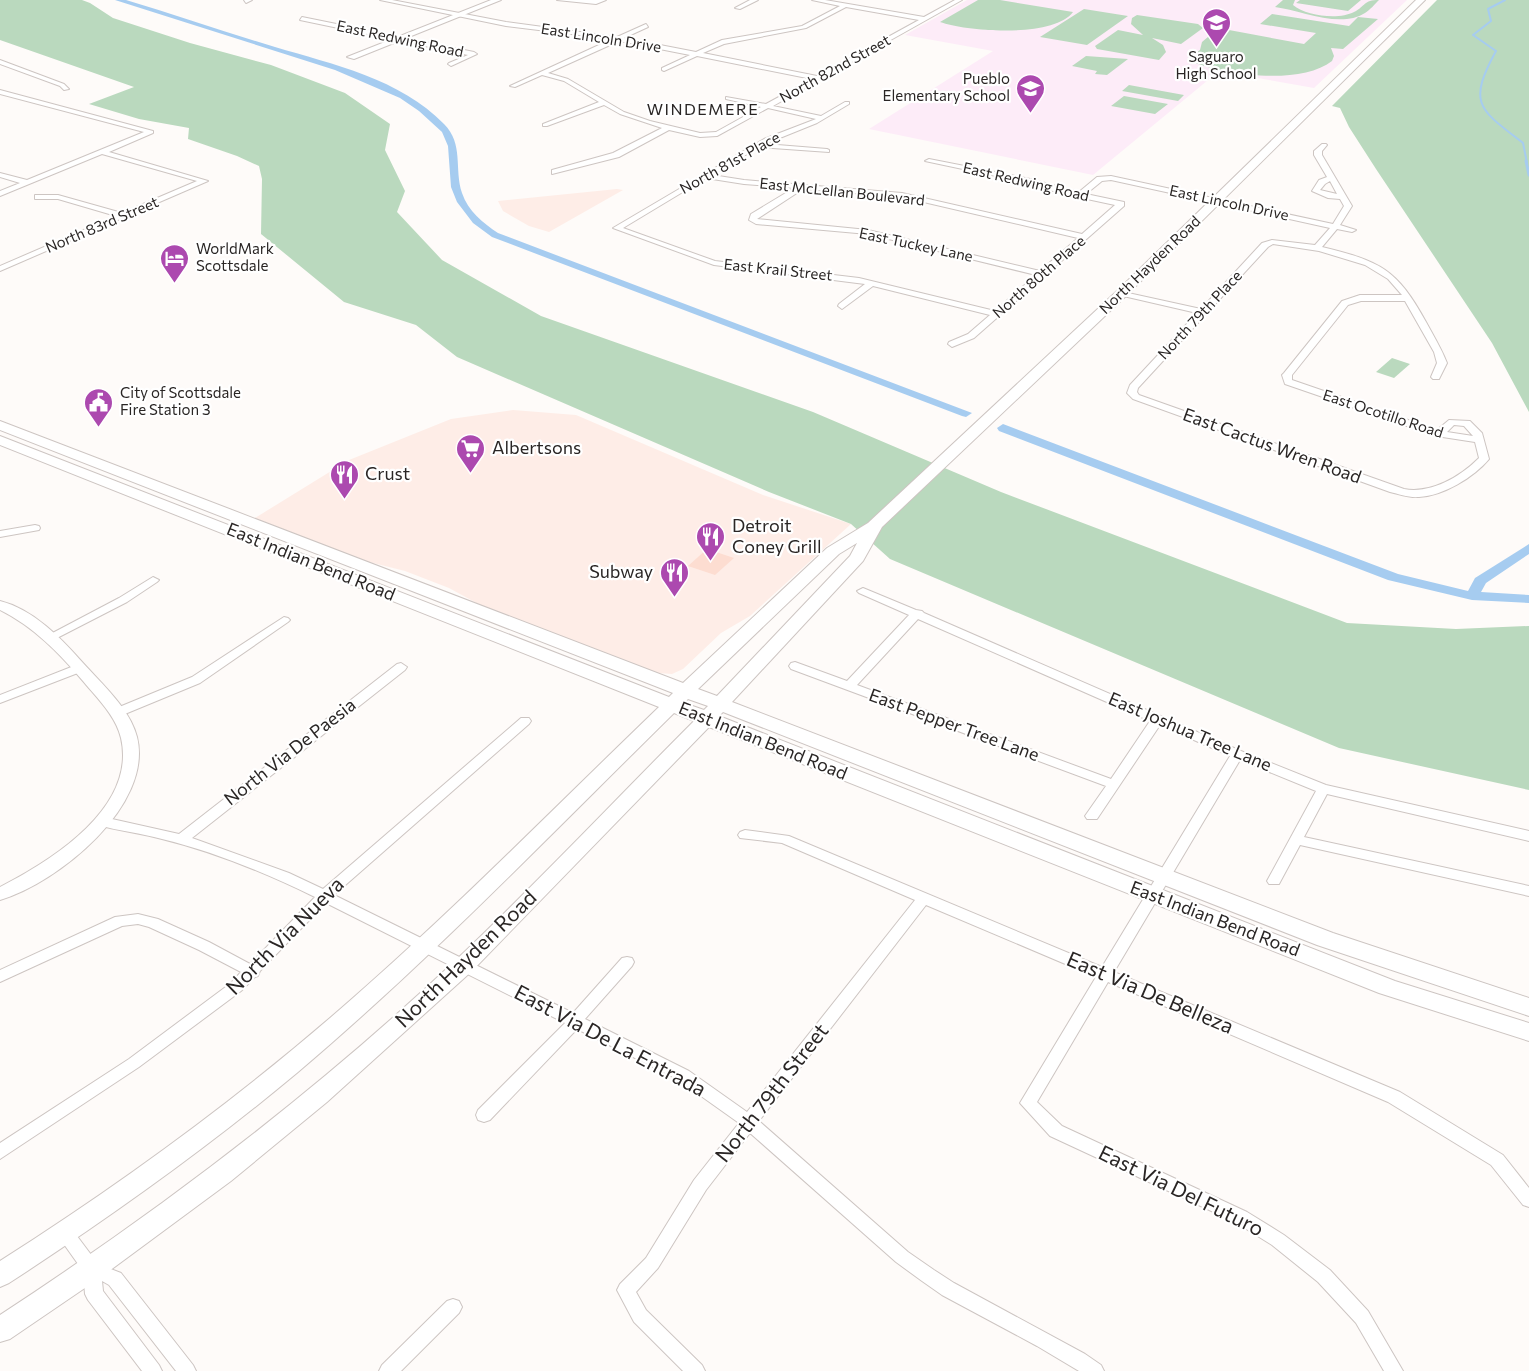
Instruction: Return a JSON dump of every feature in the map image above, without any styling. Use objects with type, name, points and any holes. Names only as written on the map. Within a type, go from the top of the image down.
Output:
[{"type":"main road","name":"North Hayden Road","points":[[0,1275],[65,1233],[195,1141],[289,1066],[425,945],[685,691],[833,551],[874,526],[1122,293],[1421,0]]},
{"type":"main road","name":"East Indian Bend Road","points":[[0,425],[685,691],[713,711]]},
{"type":"main road","name":"East Indian Bend Road","points":[[0,440],[671,705],[713,711],[1158,886],[1387,987],[1529,1032]]},
{"type":"main road","name":"North Hayden Road","points":[[0,1330],[92,1269],[222,1174],[367,1053],[464,965],[713,711],[857,558],[874,526]]},
{"type":"main road","name":"East Indian Bend Road","points":[[1158,886],[1529,1006]]},
{"type":"street","name":"East Lincoln Drive","points":[[383,0],[506,24],[619,38],[819,78]]},
{"type":"street","points":[[351,57],[497,0]]},
{"type":"street","points":[[560,0],[600,1]]},
{"type":"street","points":[[738,8],[755,0]]},
{"type":"street","points":[[815,0],[926,19]]},
{"type":"street","name":"North 82nd Street","points":[[668,128],[709,135],[717,134],[959,0]]},
{"type":"street","points":[[664,69],[696,53],[734,39],[797,29],[846,5]]},
{"type":"street","name":"East Redwing Road","points":[[302,19],[474,54],[451,64]]},
{"type":"street","points":[[513,86],[646,26]]},
{"type":"street","points":[[0,62],[62,85],[66,89]]},
{"type":"street","points":[[542,73],[566,80],[630,117],[668,128]]},
{"type":"street","points":[[0,92],[151,132],[105,153],[0,194]]},
{"type":"street","points":[[728,98],[822,118]]},
{"type":"street","points":[[545,125],[562,120],[587,107],[604,103]]},
{"type":"street","name":"North 81st Place","points":[[617,228],[774,135],[803,127],[847,103]]},
{"type":"street","points":[[555,172],[616,155],[668,128]]},
{"type":"street","points":[[757,145],[827,152]]},
{"type":"street","points":[[1324,145],[1317,153],[1347,202],[1347,210],[1316,249],[1342,254],[1376,267],[1393,278],[1438,352],[1442,363],[1436,376]]},
{"type":"street","name":"North 83rd Street","points":[[0,269],[204,181],[105,153]]},
{"type":"street","name":"East Redwing Road","points":[[929,161],[1030,181],[1121,204]]},
{"type":"street","points":[[0,175],[28,183]]},
{"type":"street","name":"East McLellan Boulevard","points":[[705,176],[902,195],[1084,237]]},
{"type":"street","name":"East Lincoln Drive","points":[[1080,195],[1105,178],[1120,179],[1352,230]]},
{"type":"street","points":[[1331,178],[1322,182],[1316,191],[1342,197]]},
{"type":"street","name":"East Tuckey Lane","points":[[803,186],[754,216],[753,220],[868,232],[1042,274]]},
{"type":"street","points":[[38,197],[58,197],[123,216]]},
{"type":"street","name":"North 80th Place","points":[[951,344],[971,336],[1121,204]]},
{"type":"street","name":"East Krail Street","points":[[617,228],[697,258],[731,266],[842,277],[997,314]]},
{"type":"street","name":"North 79th Place","points":[[1132,393],[1133,387],[1265,244],[1272,242],[1316,249]]},
{"type":"street","name":"East Krail Street","points":[[842,306],[872,283]]},
{"type":"street","points":[[1122,293],[1203,312]]},
{"type":"street","name":"East Ocotillo Road","points":[[1406,298],[1360,298],[1345,303],[1287,375],[1288,382],[1439,434],[1479,440]]},
{"type":"street","name":"East Cactus Wren Road","points":[[1132,393],[1136,397],[1394,490],[1415,494],[1430,492],[1479,465],[1484,459],[1479,440]]},
{"type":"street","points":[[1439,434],[1452,422],[1461,422],[1472,426],[1479,440]]},
{"type":"street","points":[[0,534],[35,528]]},
{"type":"street","points":[[51,637],[117,604],[153,580]]},
{"type":"street","name":"East Joshua Tree Lane","points":[[863,591],[918,613],[1237,754],[1323,789],[1529,836]]},
{"type":"street","points":[[0,606],[29,620],[51,637],[79,668],[116,713],[129,738],[131,761],[126,784],[103,822],[57,863],[0,894]]},
{"type":"street","points":[[849,686],[918,613]]},
{"type":"street","points":[[116,713],[196,680],[284,620]]},
{"type":"street","name":"East Pepper Tree Lane","points":[[795,666],[1113,784]]},
{"type":"street","points":[[0,699],[79,668]]},
{"type":"street","name":"North Via De Paesia","points":[[181,839],[401,668]]},
{"type":"street","points":[[1092,816],[1158,719]]},
{"type":"street","name":"North Via Nueva","points":[[0,1152],[142,1058],[253,972],[336,884],[525,721]]},
{"type":"street","points":[[1106,974],[1237,754]]},
{"type":"street","points":[[1274,881],[1323,789]]},
{"type":"street","name":"East Via De La Entrada","points":[[103,822],[181,839],[244,860],[425,945],[683,1076],[749,1122],[918,1269],[953,1292],[1074,1356],[1095,1371]]},
{"type":"street","name":"East Via De Belleza","points":[[745,835],[784,839],[1395,1097],[1497,1160],[1529,1200]]},
{"type":"street","points":[[1296,840],[1529,891]]},
{"type":"street","name":"North 79th Street","points":[[696,1371],[640,1316],[626,1290],[652,1263],[700,1185],[924,898]]},
{"type":"street","points":[[0,976],[120,921],[138,919],[181,934],[253,972]]},
{"type":"street","points":[[484,1115],[576,1020],[627,962]]},
{"type":"street","name":"East Via Del Futuro","points":[[1106,974],[1028,1103],[1056,1131],[1241,1217],[1278,1240],[1324,1276],[1362,1317],[1394,1371]]},
{"type":"street","points":[[65,1233],[92,1269],[115,1280],[187,1371]]},
{"type":"street","points":[[92,1269],[94,1294],[153,1371]]},
{"type":"street","points":[[388,1371],[453,1307]]},
{"type":"shaded area","points":[[967,0],[1407,0],[1314,88],[1219,71],[1093,175],[869,129],[993,51],[905,35]]},
{"type":"shaded area","points":[[623,190],[549,232],[529,226],[503,211],[498,201]]},
{"type":"shaded area","points":[[513,410],[576,415],[763,495],[851,524],[750,616],[721,633],[683,669],[672,674],[658,673],[482,606],[449,588],[405,571],[365,561],[255,518],[349,460],[451,419]]},
{"type":"green space","points":[[0,0],[82,0],[113,18],[190,43],[271,65],[345,93],[390,124],[385,150],[405,191],[397,212],[442,260],[541,316],[813,412],[1001,492],[1347,623],[1456,629],[1529,626],[1529,790],[1339,748],[890,559],[851,524],[769,492],[457,357],[416,325],[344,302],[261,234],[262,179],[259,166],[188,139],[189,128],[139,119],[89,104],[134,87],[0,40]]},
{"type":"green space","points":[[978,0],[1000,0],[1073,12],[1063,20],[1048,26],[1030,29],[989,30],[953,26],[940,22]]},
{"type":"green space","points":[[1283,0],[1295,0],[1293,5],[1306,12],[1340,16],[1358,10],[1367,2],[1379,0],[1365,13],[1344,19],[1332,19],[1275,7]]},
{"type":"green space","points":[[1300,0],[1361,0],[1348,11],[1296,3]]},
{"type":"green space","points":[[1437,0],[1529,0],[1529,412],[1492,343],[1376,169],[1349,127],[1340,108],[1332,106]]},
{"type":"green space","points":[[1084,9],[1128,16],[1087,45],[1040,37]]},
{"type":"green space","points":[[1272,14],[1349,26],[1358,17],[1378,19],[1343,49],[1331,48],[1334,56],[1332,61],[1318,69],[1301,74],[1261,76],[1240,74],[1187,60],[1200,50],[1202,42],[1215,31],[1229,30],[1304,44],[1316,33],[1260,24]]},
{"type":"green space","points":[[1137,15],[1198,24],[1203,28],[1181,44],[1152,38],[1163,45],[1166,52],[1159,60],[1097,49],[1095,46],[1118,30],[1143,35],[1131,24],[1132,18]]},
{"type":"green space","points":[[1086,56],[1128,59],[1107,75],[1095,74],[1097,71],[1072,66]]},
{"type":"green space","points":[[1129,85],[1184,95],[1178,101],[1122,91]]},
{"type":"green space","points":[[1124,96],[1168,104],[1155,114],[1111,106]]},
{"type":"green space","points":[[1392,358],[1410,364],[1394,378],[1376,372]]},
{"type":"building","name":"Detroit Coney Grill","points":[[707,549],[734,558],[715,575],[688,566]]},
{"type":"waterway","points":[[119,0],[338,69],[403,97],[422,109],[446,131],[453,146],[456,187],[461,202],[476,221],[495,235],[966,413]]},
{"type":"waterway","points":[[1505,0],[1488,9],[1491,21],[1473,35],[1496,51],[1487,69],[1480,94],[1487,113],[1523,143],[1527,163]]},
{"type":"waterway","points":[[1526,161],[1529,175]]},
{"type":"waterway","points":[[1003,428],[1393,577],[1472,595]]},
{"type":"waterway","points":[[1472,595],[1480,581],[1529,548]]},
{"type":"waterway","points":[[1472,595],[1529,599]]},
{"type":"place","name":"Saguaro High School","points":[[1216,48]]},
{"type":"place","name":"Pueblo Elementary School","points":[[1031,114]]},
{"type":"place","name":"WorldMark Scottsdale","points":[[175,284]]},
{"type":"place","name":"City of Scottsdale Fire Station 3","points":[[99,428]]},
{"type":"place","name":"Albertsons","points":[[471,474]]},
{"type":"place","name":"Crust","points":[[344,500]]},
{"type":"place","name":"Detroit Coney Grill","points":[[711,562]]},
{"type":"place","name":"Subway","points":[[674,598]]},
{"type":"district","name":"WINDEMERE","points":[[703,109]]}]
